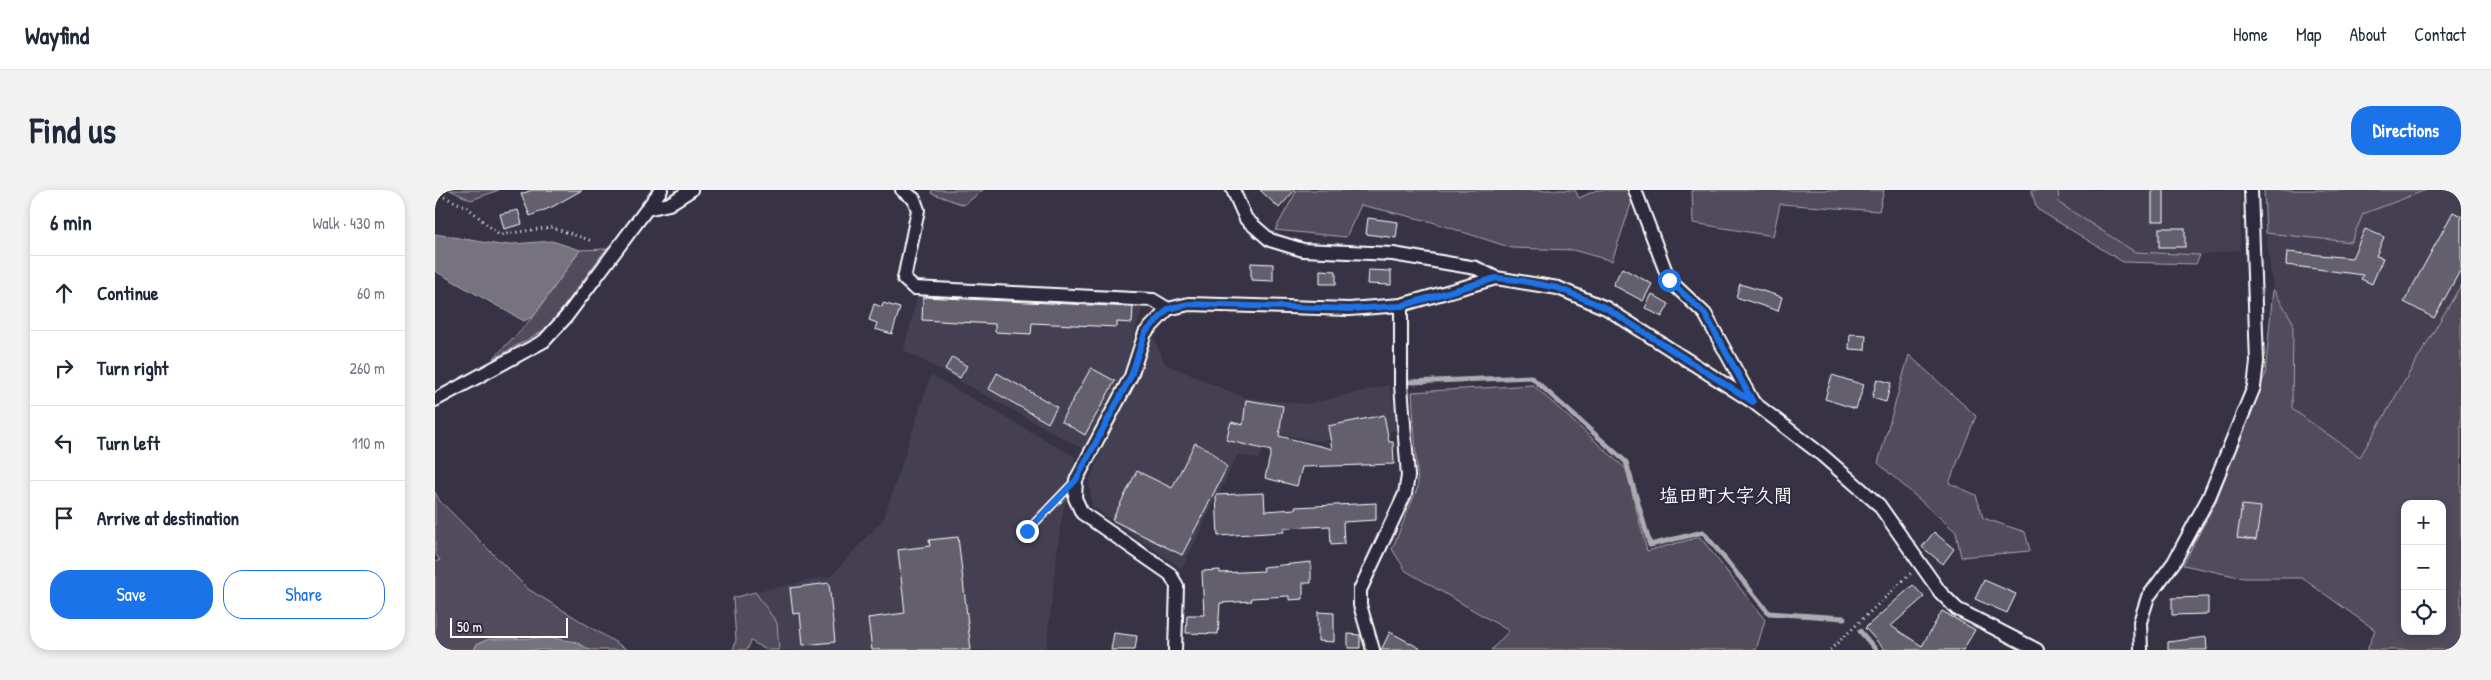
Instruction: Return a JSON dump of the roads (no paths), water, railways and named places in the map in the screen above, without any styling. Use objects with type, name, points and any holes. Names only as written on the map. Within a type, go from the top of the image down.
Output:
[{"type":"street","points":[[435,400],[544,341],[566,318],[661,190]]},
{"type":"street","points":[[647,209],[669,204],[691,190]]},
{"type":"street","points":[[902,190],[914,199],[918,210],[904,279],[914,288],[1153,300],[1168,309]]},
{"type":"street","points":[[1233,190],[1246,219],[1270,240],[1303,250],[1393,254],[1476,268],[1496,278],[1558,288],[1606,308],[1753,402],[1822,455],[1879,505],[1940,592],[1957,609],[2037,650]]},
{"type":"street","points":[[1635,190],[1669,280],[1705,314],[1753,402]]},
{"type":"street","points":[[2141,650],[2140,622],[2149,597],[2174,562],[2209,498],[2253,387],[2257,362],[2251,190]]},
{"type":"street","points":[[1175,650],[1177,586],[1170,574],[1082,513],[1075,498],[1076,480],[1131,376],[1145,333],[1168,309],[1189,304],[1349,309],[1401,306],[1496,278]]},
{"type":"street","points":[[1373,650],[1360,605],[1360,590],[1405,494],[1408,476],[1401,385],[1401,306]]},
{"type":"lane","points":[[1027,531],[1076,480]]},
{"type":"waterway","points":[[1410,382],[1531,377],[1626,462],[1650,545],[1703,532],[1769,613],[1844,618]]},
{"type":"waterway","points":[[1860,631],[1876,650]]},
{"type":"district","name":"塩田町大字久間","points":[[1726,495]]}]
